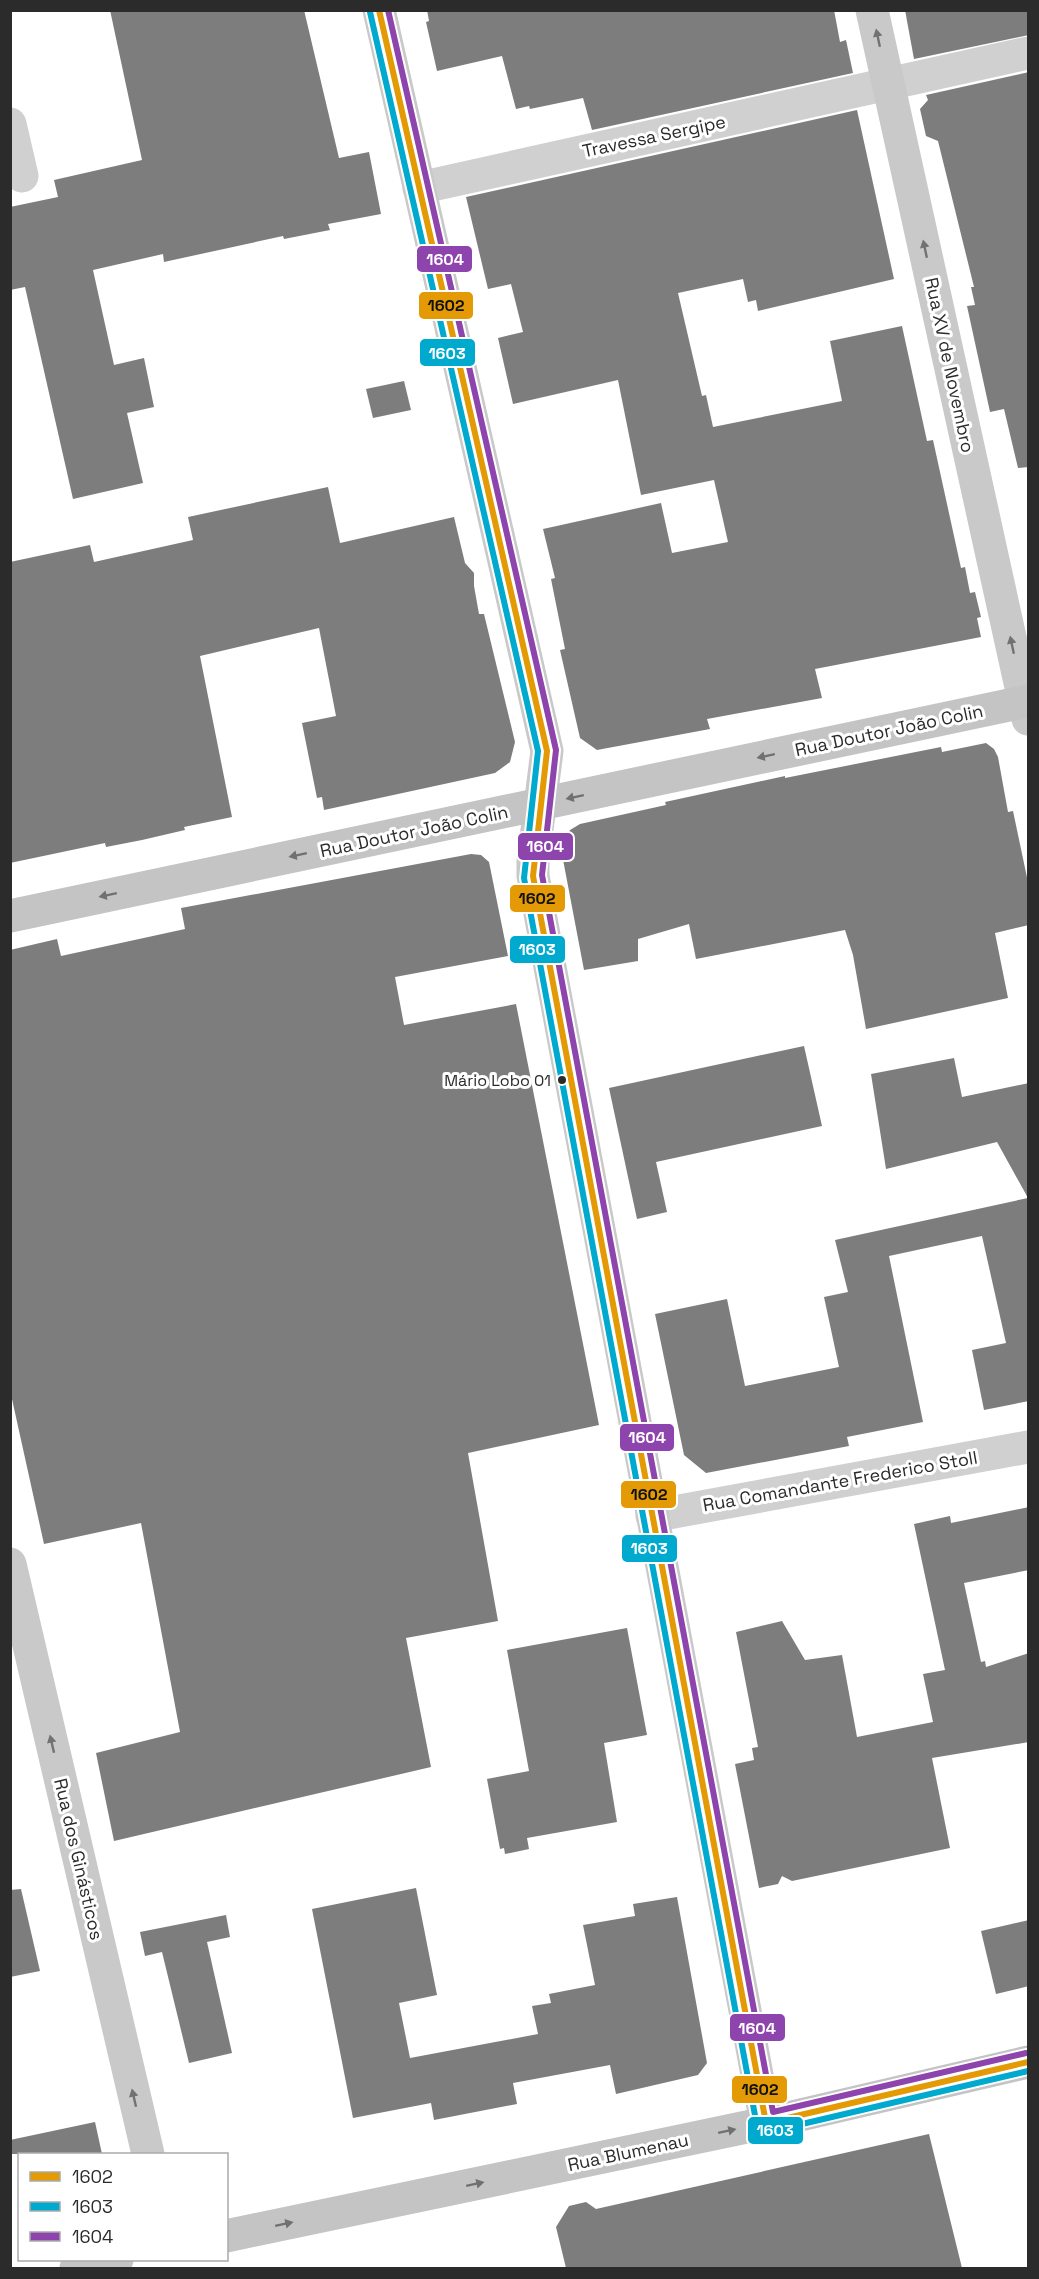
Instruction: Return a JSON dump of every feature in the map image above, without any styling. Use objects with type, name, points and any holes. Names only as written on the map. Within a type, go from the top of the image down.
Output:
[{"type":"main road","points":[[379,10],[547,751],[533,876],[766,2123]]},
{"type":"main road","name":"Rua XV de Novembro","points":[[872,10],[1027,707]]},
{"type":"main road","name":"Rua Doutor João Colin","points":[[10,916],[540,804],[1027,707]]},
{"type":"main road","name":"Rua dos Ginásticos","points":[[10,1564],[148,2153]]},
{"type":"main road","name":"Rua Blumenau","points":[[228,2236],[766,2123],[1029,2062]]},
{"type":"main road","points":[[76,2268],[108,2261]]},
{"type":"street","name":"Travessa Sergipe","points":[[419,188],[1029,53]]},
{"type":"street","points":[[10,124],[22,176]]},
{"type":"street","name":"Rua Comandante Frederico Stoll","points":[[652,1516],[1029,1447]]},
{"type":"building","points":[[110,10],[304,10],[339,158],[369,152],[381,214],[328,224],[330,230],[284,239],[283,236],[164,262],[163,254],[93,270],[114,365],[144,358],[154,407],[127,413],[143,483],[73,499],[25,287],[10,290],[10,207],[58,197],[54,180],[142,160]]},
{"type":"building","points":[[427,10],[834,10],[840,42],[846,40],[853,73],[592,130],[583,98],[530,109],[529,106],[516,109],[502,56],[437,71],[426,22],[429,21]]},
{"type":"building","points":[[905,10],[1029,10],[1029,35],[914,59]]},
{"type":"building","points":[[1029,72],[1029,467],[1018,468],[1004,409],[990,412],[967,306],[975,305],[971,287],[974,287],[938,141],[926,136],[920,109],[928,100],[926,95]]},
{"type":"building","points":[[857,110],[894,279],[758,311],[756,300],[748,302],[743,279],[678,293],[702,396],[706,395],[713,427],[842,401],[830,341],[902,326],[927,441],[933,440],[961,568],[965,567],[970,593],[975,592],[981,617],[977,618],[981,637],[815,669],[822,698],[707,719],[710,729],[597,750],[580,738],[560,650],[565,649],[551,579],[555,578],[543,529],[661,503],[672,553],[728,542],[714,480],[641,495],[618,380],[513,404],[498,338],[523,332],[511,284],[488,289],[466,197]]},
{"type":"building","points":[[404,381],[411,410],[373,418],[366,389]]},
{"type":"building","points":[[328,487],[340,543],[454,517],[465,563],[474,573],[479,614],[484,614],[515,742],[510,762],[495,773],[324,810],[322,797],[317,798],[302,723],[336,716],[319,628],[200,656],[232,817],[184,827],[185,830],[142,840],[106,847],[105,843],[10,863],[10,562],[90,545],[94,562],[193,540],[188,517]]},
{"type":"building","points":[[986,743],[994,749],[998,757],[1008,812],[1013,811],[1029,887],[1029,925],[995,933],[1008,998],[866,1029],[853,955],[845,930],[696,959],[689,924],[638,939],[638,961],[584,970],[561,849],[570,830],[580,824],[666,805],[665,802],[785,776],[785,778],[941,747],[942,752]]},
{"type":"building","points":[[471,854],[481,855],[489,862],[508,956],[395,977],[404,1025],[516,1004],[599,1425],[468,1453],[498,1621],[406,1638],[431,1767],[114,1841],[96,1753],[180,1732],[141,1523],[44,1544],[10,1390],[10,950],[57,939],[61,956],[185,929],[181,908]]},
{"type":"building","points":[[804,1046],[822,1126],[656,1162],[667,1212],[637,1219],[609,1088]]},
{"type":"building","points":[[954,1058],[962,1097],[1029,1083],[1029,1401],[984,1410],[972,1350],[1006,1343],[982,1236],[889,1256],[923,1422],[847,1437],[849,1446],[706,1473],[684,1455],[655,1314],[727,1299],[745,1386],[839,1367],[824,1297],[848,1292],[835,1240],[1028,1198],[997,1142],[886,1169],[871,1074]]},
{"type":"building","points":[[1029,1507],[1029,1570],[964,1583],[981,1662],[985,1661],[986,1667],[1029,1653],[1029,1742],[932,1758],[950,1848],[792,1881],[782,1876],[778,1884],[759,1888],[735,1764],[754,1760],[752,1748],[758,1747],[736,1632],[782,1621],[805,1660],[842,1655],[857,1737],[933,1722],[923,1674],[945,1670],[914,1524],[950,1516],[951,1523]]},
{"type":"building","points":[[627,1628],[647,1735],[604,1743],[617,1822],[527,1838],[529,1849],[505,1854],[504,1848],[500,1849],[487,1779],[529,1771],[507,1650]]},
{"type":"building","points":[[416,1888],[437,1995],[399,2003],[410,2058],[538,2034],[532,2006],[551,2003],[549,1994],[595,1985],[583,1925],[635,1916],[633,1904],[677,1897],[707,2063],[698,2075],[616,2094],[610,2065],[513,2083],[517,2104],[434,2120],[431,2103],[353,2118],[312,1909]]},
{"type":"building","points":[[21,1889],[40,1971],[10,1977],[10,1890]]},
{"type":"building","points":[[226,1915],[230,1937],[207,1942],[232,2053],[189,2063],[162,1952],[145,1956],[140,1932]]},
{"type":"building","points":[[1029,1920],[1029,1986],[996,1994],[981,1931]]},
{"type":"building","points":[[95,2122],[102,2153],[10,2154],[10,2140]]},
{"type":"building","points":[[929,2134],[962,2268],[566,2268],[556,2227],[569,2206],[586,2202],[596,2209]]},
{"type":"transit line","name":"1602","points":[[379,10],[547,751],[533,876],[766,2123],[1028,2062]]},
{"type":"transit line","name":"1604","points":[[388,10],[556,750],[542,875],[773,2112],[1026,2053]]},
{"type":"transit line","name":"1603","points":[[370,12],[538,751],[524,878],[757,2126],[761,2131],[768,2132],[1028,2071]]},
{"type":"place","name":"Mário Lobo 01","points":[[562,1080]]}]
